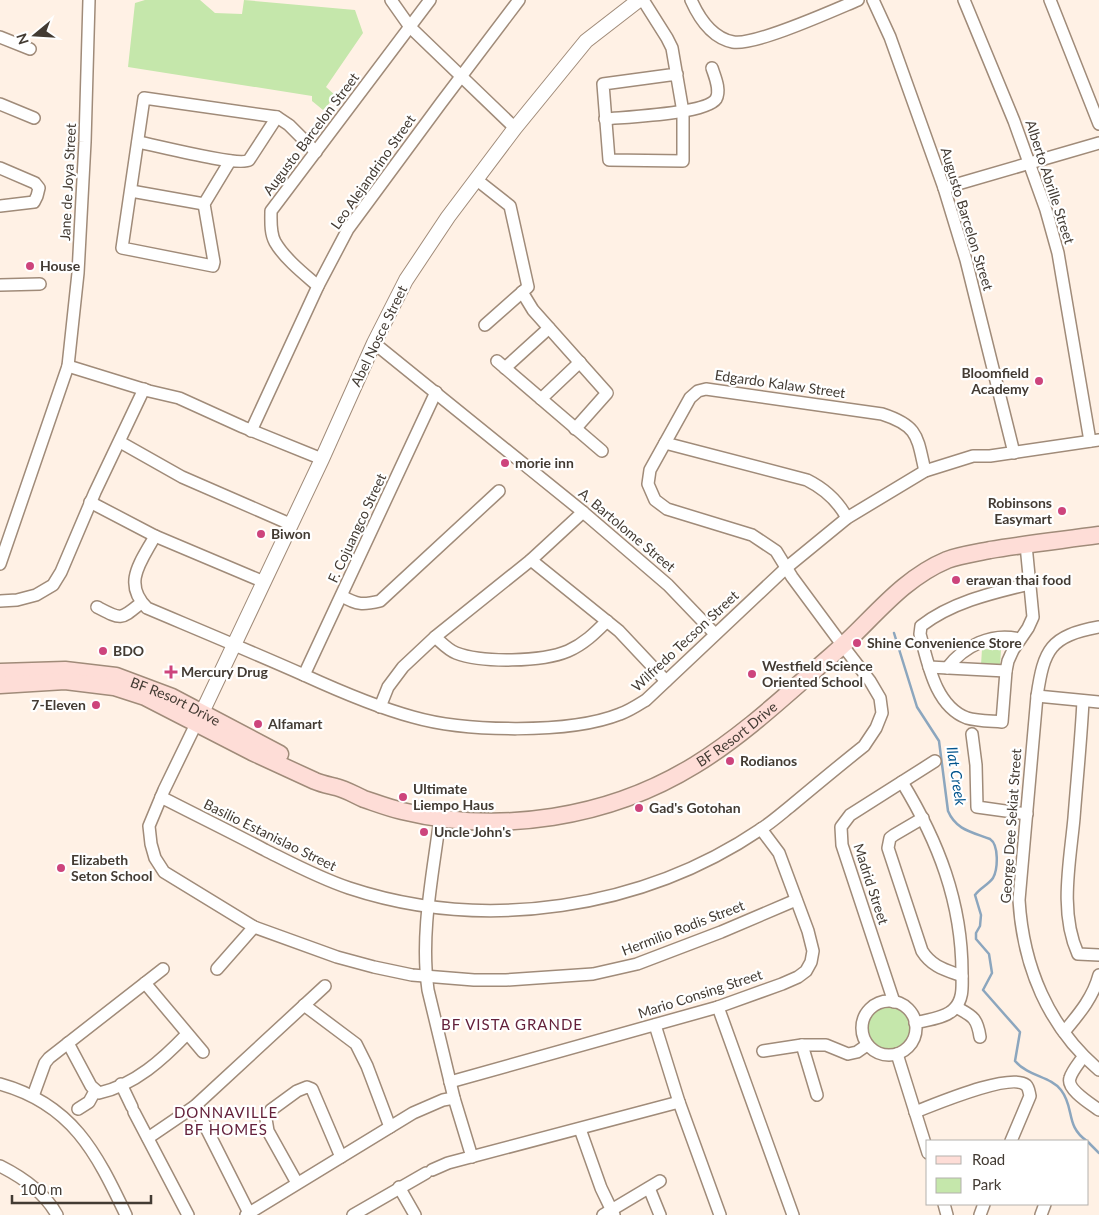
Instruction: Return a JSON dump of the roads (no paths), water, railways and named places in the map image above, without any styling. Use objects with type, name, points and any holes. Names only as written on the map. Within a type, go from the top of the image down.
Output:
[{"type":"main road","name":"BF Resort Drive","points":[[0,684],[65,681],[114,687],[199,718],[327,779],[336,786],[365,799],[401,811],[440,818],[492,821],[539,819],[580,812],[626,799],[652,788],[696,764],[744,730],[843,646],[893,595],[920,574],[948,560],[978,552],[1099,535]]},
{"type":"main road","name":"BF Resort Drive","points":[[0,672],[65,670],[116,676],[164,694],[199,718]]},
{"type":"street","name":"Jane de Joya Street","points":[[0,564],[68,366],[78,273],[86,142],[86,68],[89,0]]},
{"type":"street","points":[[391,0],[410,27],[516,128]]},
{"type":"street","name":"Augusto Barcelon Street","points":[[318,286],[293,263],[274,241],[270,226],[272,211],[430,0]]},
{"type":"street","name":"Leo Alejandrino Street","points":[[251,431],[318,286],[348,229],[519,0]]},
{"type":"street","name":"Abel Nosce Street","points":[[199,718],[322,459],[374,343],[406,280],[448,217],[586,41],[639,0]]},
{"type":"street","points":[[643,0],[672,48],[677,74],[683,112],[683,161],[609,160],[603,84],[677,74]]},
{"type":"street","points":[[690,0],[704,25],[724,39],[739,43],[760,39],[858,0]]},
{"type":"street","name":"Augusto Barcelon Street","points":[[874,0],[890,37],[944,188],[966,260],[1014,453]]},
{"type":"street","name":"Alberto Abrille Street","points":[[964,0],[1014,121],[1046,210],[1058,253],[1095,441]]},
{"type":"street","points":[[1050,0],[1099,124]]},
{"type":"street","points":[[0,37],[30,49]]},
{"type":"street","points":[[605,119],[683,112],[711,104],[715,100],[718,89],[712,68]]},
{"type":"street","points":[[230,161],[204,204],[214,262],[213,266],[122,249],[144,98],[277,116],[289,125],[316,152]]},
{"type":"street","points":[[0,104],[34,118]]},
{"type":"street","points":[[138,142],[230,161],[246,162],[277,116]]},
{"type":"street","points":[[944,188],[1099,143]]},
{"type":"street","points":[[0,168],[35,183],[38,188],[34,202],[0,206]]},
{"type":"street","points":[[477,180],[510,206],[528,287],[485,326]]},
{"type":"street","points":[[131,191],[204,204]]},
{"type":"street","points":[[0,285],[40,284]]},
{"type":"street","points":[[522,292],[533,310],[607,394],[575,429]]},
{"type":"street","points":[[549,328],[501,365],[602,451]]},
{"type":"street","name":"A. Bartolome Street","points":[[374,343],[583,512],[668,585],[715,634]]},
{"type":"street","points":[[541,399],[580,362]]},
{"type":"street","points":[[68,366],[179,398],[251,431],[322,459]]},
{"type":"street","points":[[0,600],[17,600],[36,595],[53,585],[61,572],[90,502],[144,389]]},
{"type":"street","name":"Edgardo Kalaw Street","points":[[843,646],[786,568],[776,551],[752,535],[667,508],[655,500],[648,484],[650,470],[690,398],[698,391],[706,389],[875,413],[897,419],[910,428],[918,438],[925,471]]},
{"type":"street","name":"F. Cojuangco Street","points":[[304,675],[436,392]]},
{"type":"street","name":"Wilfredo Tecson Street","points":[[141,603],[147,608],[380,707],[415,718],[460,726],[502,729],[590,722],[620,714],[646,700],[786,568],[846,518],[925,471],[973,456],[1014,453],[1095,441]]},
{"type":"street","points":[[120,442],[182,478],[290,524]]},
{"type":"street","points":[[665,443],[807,480],[820,486],[834,499],[842,508],[846,518]]},
{"type":"street","points":[[342,596],[353,602],[365,604],[380,601],[499,491]]},
{"type":"street","points":[[90,502],[155,536],[264,582]]},
{"type":"street","points":[[380,707],[388,686],[403,667],[435,637],[530,560],[583,512]]},
{"type":"street","points":[[97,607],[117,617],[125,616],[141,603],[134,590],[135,573],[155,536]]},
{"type":"street","points":[[1026,545],[1033,617],[1008,661],[1002,722],[968,718],[956,713],[936,687],[920,634],[921,626],[930,618],[972,599],[1029,584]]},
{"type":"street","points":[[530,560],[619,630],[666,681]]},
{"type":"street","points":[[435,637],[455,653],[470,657],[512,660],[566,652],[587,641],[607,621]]},
{"type":"street","name":"George Dee Sekiat Street","points":[[1099,627],[1081,630],[1056,642],[1048,653],[1041,670],[1037,696],[1019,900],[1022,929],[1028,956],[1044,1003],[1053,1018],[1084,1057],[1099,1070]]},
{"type":"street","points":[[947,668],[966,649],[998,637],[1008,636],[1019,639]]},
{"type":"street","name":"Basilio Estanislao Street","points":[[161,797],[310,874],[350,889],[393,900],[429,906],[513,910],[554,906],[599,898],[651,884],[696,866],[761,829],[864,746],[876,728],[882,713],[880,698],[870,680],[843,646]]},
{"type":"street","points":[[929,667],[1006,671]]},
{"type":"street","points":[[1037,696],[1099,702]]},
{"type":"street","points":[[1083,700],[1068,884],[1068,922],[1072,941],[1078,954],[1099,956]]},
{"type":"street","name":"Hermilio Rodis Street","points":[[199,718],[149,826],[155,858],[164,872],[254,927],[337,957],[374,968],[426,977],[506,980],[593,974],[637,964],[721,932],[796,900]]},
{"type":"street","points":[[972,734],[976,765],[977,807],[1027,814]]},
{"type":"street","name":"Madrid Street","points":[[894,1002],[842,845],[841,827],[850,815],[935,761]]},
{"type":"street","points":[[902,782],[930,831],[951,887],[960,935],[962,995],[956,1007],[947,1014],[915,1023]]},
{"type":"street","points":[[440,818],[429,906],[426,977],[454,1098],[472,1157]]},
{"type":"street","points":[[923,818],[890,838],[888,843],[890,854],[922,951],[934,965],[962,976]]},
{"type":"street","name":"Mario Consing Street","points":[[450,1082],[718,1006],[798,977],[806,971],[811,962],[813,951],[808,931],[779,853],[761,829]]},
{"type":"street","points":[[218,969],[254,927]]},
{"type":"street","points":[[33,1096],[45,1063],[163,969]]},
{"type":"street","points":[[1064,1032],[1093,993],[1099,975]]},
{"type":"street","points":[[145,983],[203,1052]]},
{"type":"street","points":[[148,1138],[195,1106],[325,986]]},
{"type":"street","points":[[885,1002],[894,1002],[908,1009],[915,1023],[915,1033],[912,1042],[906,1050],[897,1054],[881,1054],[868,1045],[863,1037],[862,1027],[868,1010],[885,1002]]},
{"type":"street","points":[[304,1005],[356,1044],[367,1066],[390,1127]]},
{"type":"street","points":[[718,1006],[792,1215]]},
{"type":"street","points":[[956,1007],[973,1016],[978,1025],[980,1037]]},
{"type":"street","points":[[654,1025],[679,1102],[720,1215]]},
{"type":"street","points":[[68,1043],[91,1086],[99,1093],[121,1084],[150,1068],[165,1057],[188,1034]]},
{"type":"street","points":[[763,1051],[802,1045],[826,1045],[848,1054],[857,1052],[868,1045]]},
{"type":"street","points":[[802,1045],[817,1095]]},
{"type":"street","points":[[897,1054],[926,1147]]},
{"type":"street","points":[[1084,1057],[1069,1081],[1076,1092],[1099,1110]]},
{"type":"street","points":[[915,1112],[988,1085],[1019,1082],[1025,1084],[1029,1089],[1030,1096],[1011,1140]]},
{"type":"street","points":[[0,1084],[33,1096],[59,1113],[77,1131],[91,1148],[106,1173],[126,1215]]},
{"type":"street","points":[[121,1084],[188,1215]]},
{"type":"street","points":[[297,1183],[268,1131],[266,1119],[271,1110],[297,1091],[307,1087],[312,1090],[341,1157]]},
{"type":"street","points":[[78,1109],[89,1102],[95,1091]]},
{"type":"street","points":[[195,1106],[247,1214],[413,1113],[443,1100],[454,1098]]},
{"type":"street","points":[[353,1215],[399,1187],[448,1163],[679,1102]]},
{"type":"street","points":[[580,1129],[609,1213],[660,1181]]},
{"type":"street","points":[[0,1166],[42,1195],[57,1215]]},
{"type":"street","points":[[399,1187],[415,1215]]},
{"type":"street","points":[[649,1188],[660,1215]]},
{"type":"waterway","name":"Ilat Creek","points":[[894,633],[917,707],[939,741],[948,811],[960,826],[990,839],[995,846],[997,857],[995,874],[975,895],[981,915],[976,939],[989,954],[992,973],[983,990],[1020,1032],[1015,1061],[1027,1070],[1056,1085],[1061,1090],[1068,1103],[1073,1123],[1080,1135],[1086,1140]]},
{"type":"waterway","name":"Ilat Creek","points":[[1089,1143],[1099,1153]]},
{"type":"place","name":"House","points":[[30,266]]},
{"type":"place","name":"Bloomfield Academy","points":[[1039,381]]},
{"type":"place","name":"morie inn","points":[[505,463]]},
{"type":"place","name":"Robinsons Easymart","points":[[1062,511]]},
{"type":"place","name":"Biwon","points":[[261,534]]},
{"type":"place","name":"erawan thai food","points":[[956,580]]},
{"type":"place","name":"Shine Convenience Store","points":[[857,643]]},
{"type":"place","name":"BDO","points":[[103,651]]},
{"type":"place","name":"Mercury Drug","points":[[171,672]]},
{"type":"place","name":"Westfield Science Oriented School","points":[[752,674]]},
{"type":"place","name":"7-Eleven","points":[[96,705]]},
{"type":"place","name":"Alfamart","points":[[258,724]]},
{"type":"place","name":"Rodianos","points":[[730,761]]},
{"type":"place","name":"Ultimate Liempo Haus","points":[[403,797]]},
{"type":"place","name":"Gad's Gotohan","points":[[639,808]]},
{"type":"place","name":"Uncle John's","points":[[424,832]]},
{"type":"place","name":"Elizabeth Seton School","points":[[61,868]]},
{"type":"district","name":"BF VISTA GRANDE","points":[[512,1025]]},
{"type":"district","name":"DONNAVILLE BF HOMES","points":[[226,1122]]}]
